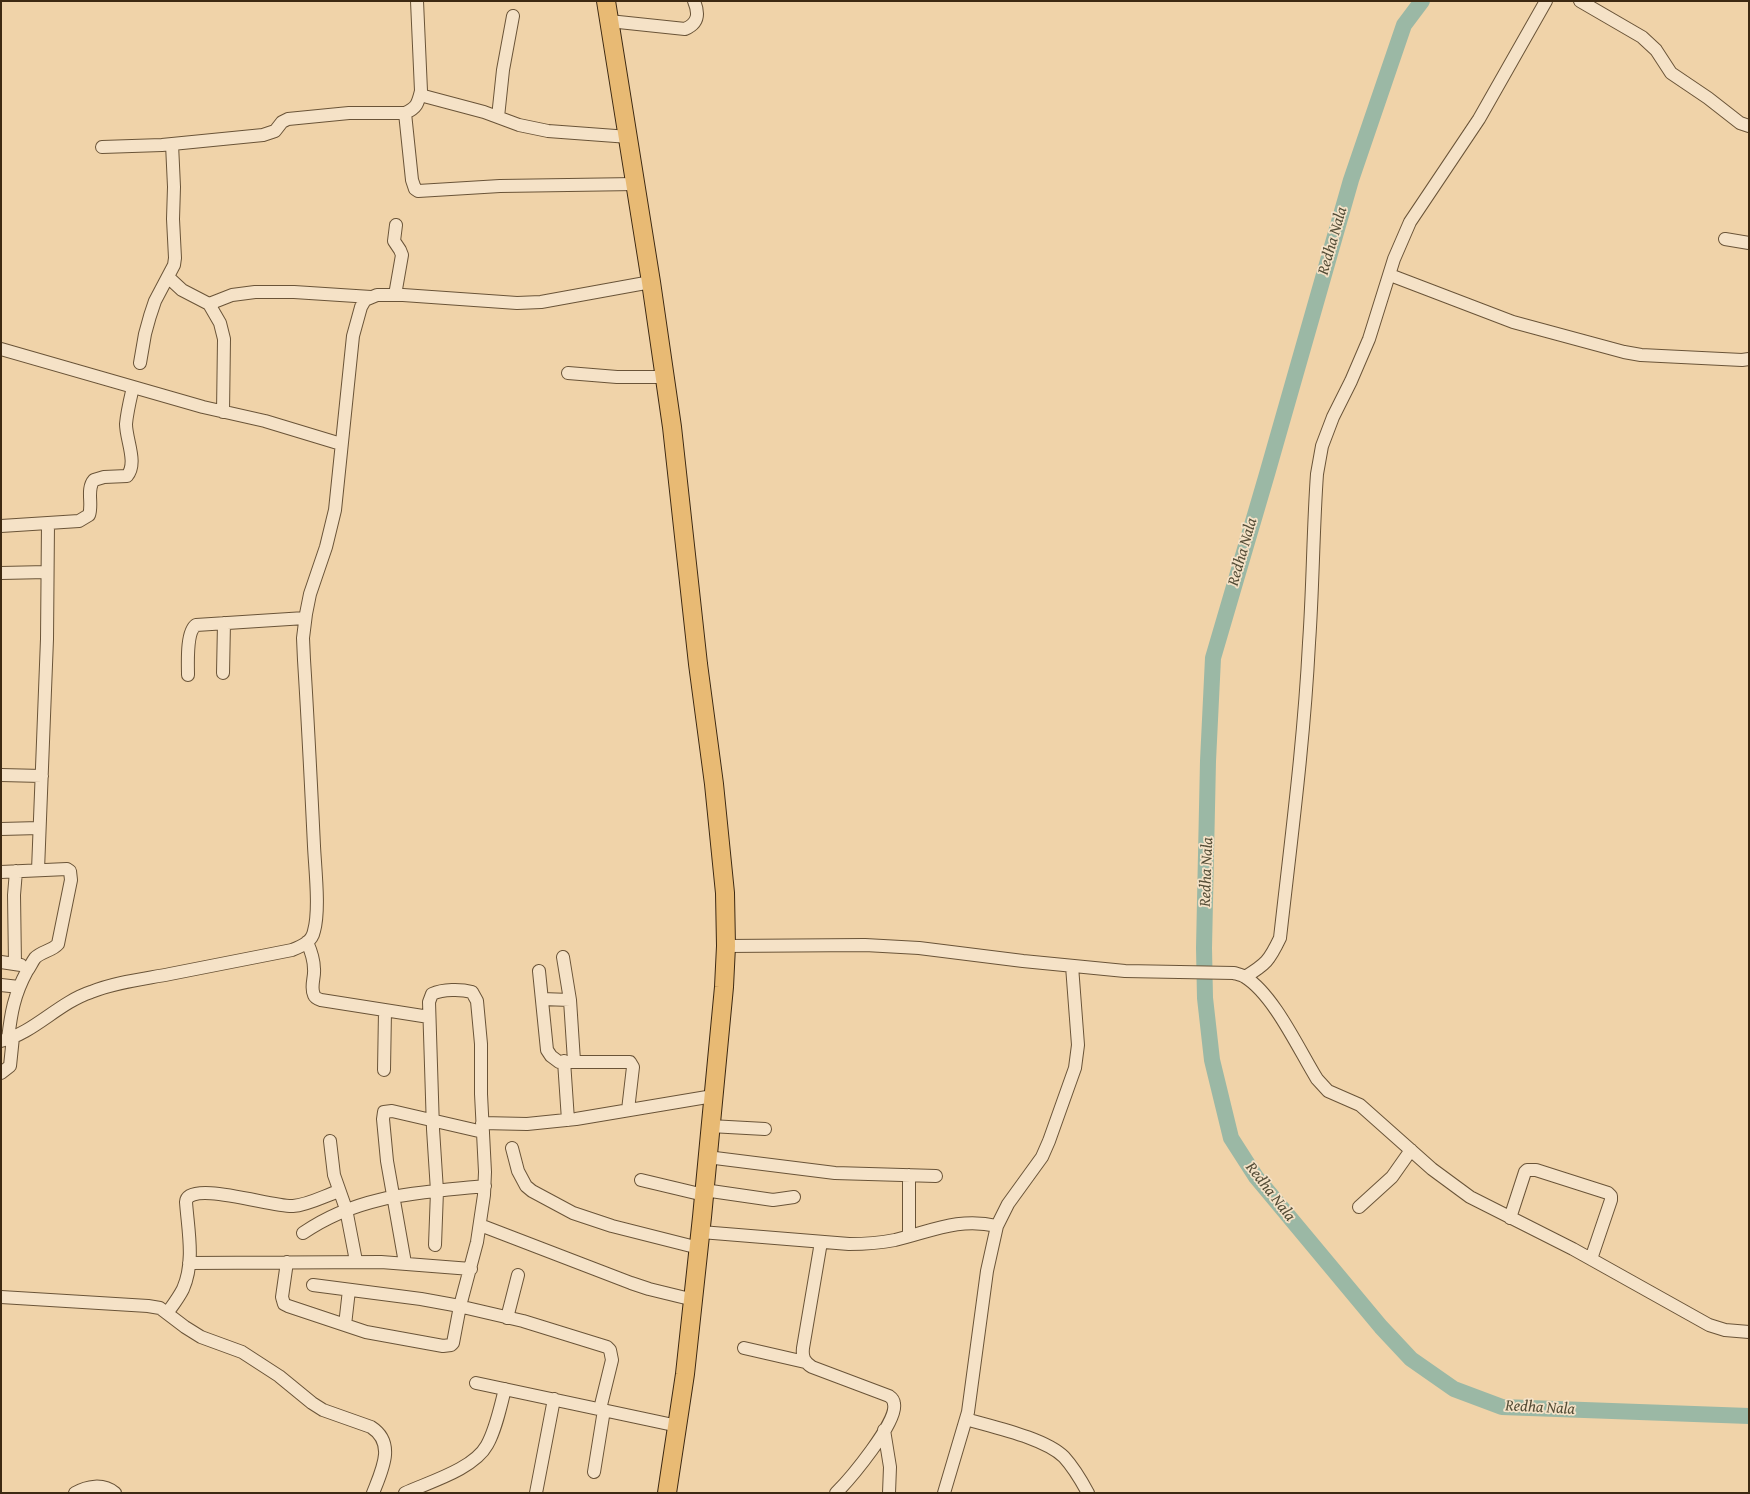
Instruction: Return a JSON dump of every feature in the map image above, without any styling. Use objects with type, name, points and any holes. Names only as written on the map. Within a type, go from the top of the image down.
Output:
[{"type":"highway","points":[[606,1],[629,137],[665,377],[715,791],[725,893],[726,946],[724,987],[700,1240],[678,1426],[667,1493]]},
{"type":"street","points":[[102,147],[172,144],[263,135],[275,131],[284,121],[301,117],[349,113],[405,113],[416,107],[420,95],[417,1]]},
{"type":"street","points":[[609,21],[686,29],[694,23],[698,16],[698,10],[694,1]]},
{"type":"street","points":[[1245,977],[1264,965],[1271,957],[1280,938],[1295,812],[1308,667],[1317,474],[1322,446],[1333,417],[1351,381],[1369,338],[1394,259],[1410,222],[1479,119],[1546,1]]},
{"type":"street","points":[[1580,1],[1642,37],[1656,50],[1671,73],[1708,98],[1740,123],[1749,126]]},
{"type":"street","points":[[498,118],[503,70],[513,16]]},
{"type":"street","points":[[420,95],[452,103],[519,125],[548,131],[629,137]]},
{"type":"street","points":[[405,113],[412,180],[415,189],[418,191],[506,186],[636,184]]},
{"type":"street","points":[[140,363],[144,334],[155,301],[168,277],[175,258],[172,144]]},
{"type":"street","points":[[395,295],[402,255],[394,242],[396,225]]},
{"type":"street","points":[[1725,239],[1749,243]]},
{"type":"street","points":[[1390,275],[1512,322],[1624,352],[1688,358],[1742,360],[1749,358]]},
{"type":"street","points":[[168,277],[182,290],[209,304],[220,323],[224,339],[223,412]]},
{"type":"street","points":[[209,304],[232,295],[255,292],[294,292],[370,297],[395,295],[517,303],[541,302],[651,282]]},
{"type":"street","points":[[7,1039],[21,1034],[75,998],[107,986],[292,950],[307,942],[314,932],[316,920],[314,852],[303,638],[310,594],[332,526],[353,336],[361,307],[370,297]]},
{"type":"street","points":[[1,349],[223,412],[265,421],[341,444]]},
{"type":"street","points":[[568,373],[616,377],[665,377]]},
{"type":"street","points":[[1,526],[79,521],[89,515],[90,488],[94,480],[104,477],[127,476],[131,471],[131,462],[126,426],[127,412],[133,387]]},
{"type":"street","points":[[38,870],[47,639],[48,523]]},
{"type":"street","points":[[1,573],[47,572]]},
{"type":"street","points":[[188,676],[190,636],[193,628],[201,624],[305,618]]},
{"type":"street","points":[[222,673],[224,623]]},
{"type":"street","points":[[1,775],[42,776]]},
{"type":"street","points":[[1,829],[39,828]]},
{"type":"street","points":[[1,872],[67,869],[70,871],[71,880],[58,944],[51,950],[38,955],[19,988],[11,1011],[7,1039],[10,1066],[1,1073]]},
{"type":"street","points":[[15,964],[14,895],[16,871]]},
{"type":"street","points":[[307,942],[313,959],[313,989],[317,998],[329,1002],[429,1017]]},
{"type":"street","points":[[726,946],[865,944],[919,948],[1023,961],[1125,971],[1214,972],[1234,973],[1245,977],[1260,990],[1274,1007],[1323,1087],[1328,1091],[1360,1104],[1411,1150],[1470,1197],[1591,1259],[1709,1326],[1725,1330],[1749,1332]]},
{"type":"street","points":[[563,957],[570,1000],[568,1120]]},
{"type":"street","points":[[1,962],[31,966]]},
{"type":"street","points":[[944,1493],[966,1419],[987,1270],[997,1226],[1008,1204],[1042,1157],[1050,1141],[1075,1068],[1078,1052],[1072,966]]},
{"type":"street","points":[[539,971],[547,1050],[554,1060],[630,1062],[632,1067],[628,1110]]},
{"type":"street","points":[[1,985],[19,988]]},
{"type":"street","points":[[287,1262],[282,1297],[284,1304],[366,1332],[447,1346],[453,1343],[460,1306],[471,1269],[480,1225],[485,1186],[482,1128],[481,1044],[477,1001],[472,992],[466,990],[437,992],[432,994],[429,1002],[432,1121],[437,1191],[435,1245]]},
{"type":"street","points":[[542,999],[570,1000]]},
{"type":"street","points":[[384,1070],[385,1011]]},
{"type":"street","points":[[404,1263],[387,1161],[383,1119],[384,1112],[392,1111],[432,1121],[482,1128],[568,1120],[713,1096]]},
{"type":"street","points":[[710,1126],[765,1129]]},
{"type":"street","points":[[330,1141],[334,1174],[346,1209],[356,1262]]},
{"type":"street","points":[[512,1148],[518,1171],[526,1186],[532,1191],[573,1214],[630,1231],[700,1240],[866,1244],[893,1240],[945,1226],[970,1222],[997,1226]]},
{"type":"street","points":[[1359,1207],[1392,1178],[1411,1150]]},
{"type":"street","points":[[707,1157],[835,1173],[936,1176]]},
{"type":"street","points":[[1510,1218],[1525,1172],[1527,1170],[1536,1170],[1608,1194],[1611,1196],[1611,1200],[1591,1259]]},
{"type":"street","points":[[909,1175],[909,1236]]},
{"type":"street","points":[[641,1180],[704,1193],[773,1200],[794,1197]]},
{"type":"street","points":[[303,1233],[320,1221],[346,1209],[394,1196],[485,1186]]},
{"type":"street","points":[[168,1312],[182,1290],[188,1274],[189,1234],[186,1199],[190,1195],[198,1193],[227,1195],[273,1205],[294,1206],[339,1190]]},
{"type":"street","points":[[480,1225],[631,1283],[656,1291],[694,1300]]},
{"type":"street","points":[[805,1362],[802,1355],[821,1242]]},
{"type":"street","points":[[189,1263],[404,1263],[471,1269]]},
{"type":"street","points":[[506,1318],[518,1275]]},
{"type":"street","points":[[313,1285],[421,1299],[460,1306],[607,1347],[610,1350],[612,1360],[602,1409],[594,1472]]},
{"type":"street","points":[[345,1325],[349,1290]]},
{"type":"street","points":[[1,1297],[148,1306],[160,1308],[168,1312],[192,1332],[235,1349],[251,1358],[261,1366],[279,1376],[323,1410],[371,1426],[377,1431],[385,1443],[386,1450],[380,1476],[373,1493]]},
{"type":"street","points":[[744,1348],[805,1362],[812,1367],[889,1396],[892,1399],[894,1409],[874,1448],[849,1480],[836,1493]]},
{"type":"street","points":[[476,1384],[678,1426]]},
{"type":"street","points":[[405,1493],[462,1467],[481,1453],[487,1445],[494,1427],[505,1389]]},
{"type":"street","points":[[536,1493],[554,1399]]},
{"type":"street","points":[[966,1419],[1039,1442],[1055,1450],[1063,1456],[1078,1474],[1088,1493]]},
{"type":"street","points":[[884,1430],[890,1467],[889,1493]]},
{"type":"street","points":[[75,1493],[98,1486],[107,1488],[115,1493]]},
{"type":"waterway","name":"Redha Nala","points":[[1422,1],[1404,25],[1351,180],[1213,658],[1208,761],[1204,948],[1205,998],[1212,1060],[1231,1138],[1256,1177],[1381,1327],[1411,1359],[1454,1389],[1502,1407],[1749,1416]]}]
